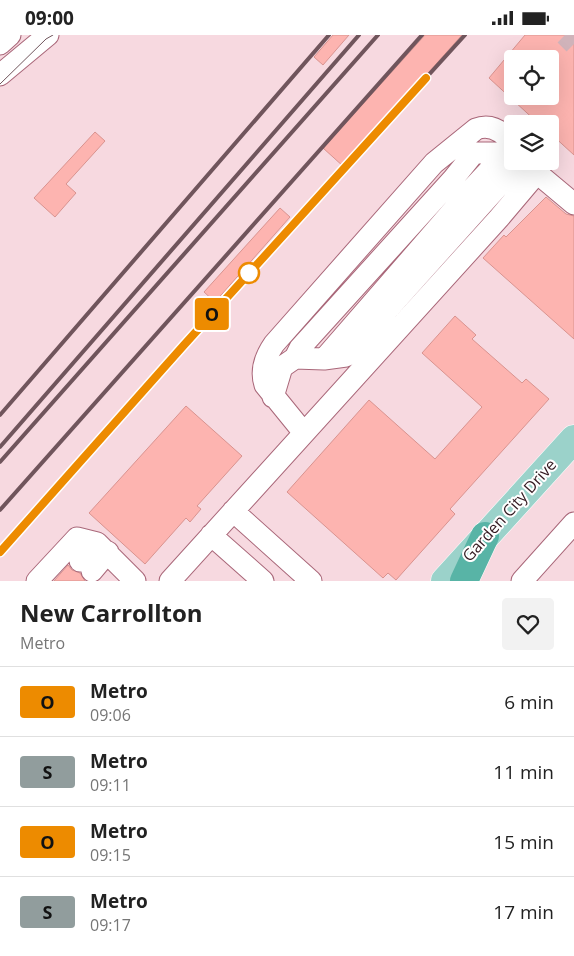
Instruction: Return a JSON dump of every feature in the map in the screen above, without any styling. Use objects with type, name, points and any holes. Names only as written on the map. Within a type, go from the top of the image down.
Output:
[{"type":"highway","points":[[464,581],[485,536]]},
{"type":"main road","name":"Garden City Drive","points":[[444,581],[574,439]]},
{"type":"street","points":[[0,44],[10,35]]},
{"type":"street","points":[[0,75],[48,35]]},
{"type":"street","points":[[304,433],[273,397],[263,380],[264,357],[434,163],[476,129],[484,126],[495,129],[504,140]]},
{"type":"street","points":[[296,358],[300,348],[453,179],[474,153],[504,154]]},
{"type":"street","points":[[273,397],[282,367],[296,358],[324,359],[469,192],[504,168]]},
{"type":"street","points":[[170,581],[492,225],[514,170]]},
{"type":"street","points":[[534,170],[574,204]]},
{"type":"street","points":[[232,511],[311,581]]},
{"type":"street","points":[[522,581],[574,523]]},
{"type":"street","points":[[212,535],[263,581]]},
{"type":"street","points":[[36,581],[76,537],[102,548],[135,581]]},
{"type":"street","points":[[86,566],[102,548]]},
{"type":"building","points":[[333,35],[349,35],[323,65],[314,57]]},
{"type":"building","points":[[425,35],[462,35],[344,167],[323,148]]},
{"type":"building","points":[[525,35],[574,35],[574,155],[559,141],[559,115],[529,115],[518,105],[559,105],[559,50],[512,50]]},
{"type":"building","points":[[504,60],[504,92],[489,78]]},
{"type":"building","points":[[95,132],[105,141],[66,184],[76,193],[55,217],[34,198]]},
{"type":"building","points":[[546,197],[566,214],[574,216],[574,339],[483,258],[504,235],[506,237]]},
{"type":"building","points":[[280,208],[290,217],[215,302],[204,292]]},
{"type":"building","points":[[455,316],[476,335],[472,339],[522,383],[526,379],[549,399],[450,509],[455,514],[396,580],[388,573],[383,578],[287,492],[369,400],[435,459],[482,407],[422,353]]},
{"type":"building","points":[[186,406],[242,456],[197,506],[201,509],[190,522],[186,518],[145,564],[89,513]]},
{"type":"building","points":[[68,565],[72,570],[80,573],[85,581],[54,581]]},
{"type":"tunnel","points":[[565,35],[574,44]]},
{"type":"tram line","points":[[0,84],[46,39],[53,35]]},
{"type":"railway","points":[[0,415],[329,35]]},
{"type":"railway","points":[[0,447],[359,35]]},
{"type":"railway","points":[[0,462],[378,35]]},
{"type":"railway","points":[[0,510],[422,35]]},
{"type":"railway","points":[[0,552],[197,330],[465,35]]},
{"type":"metro line","name":"O","points":[[0,552],[184,345],[426,78]]}]
